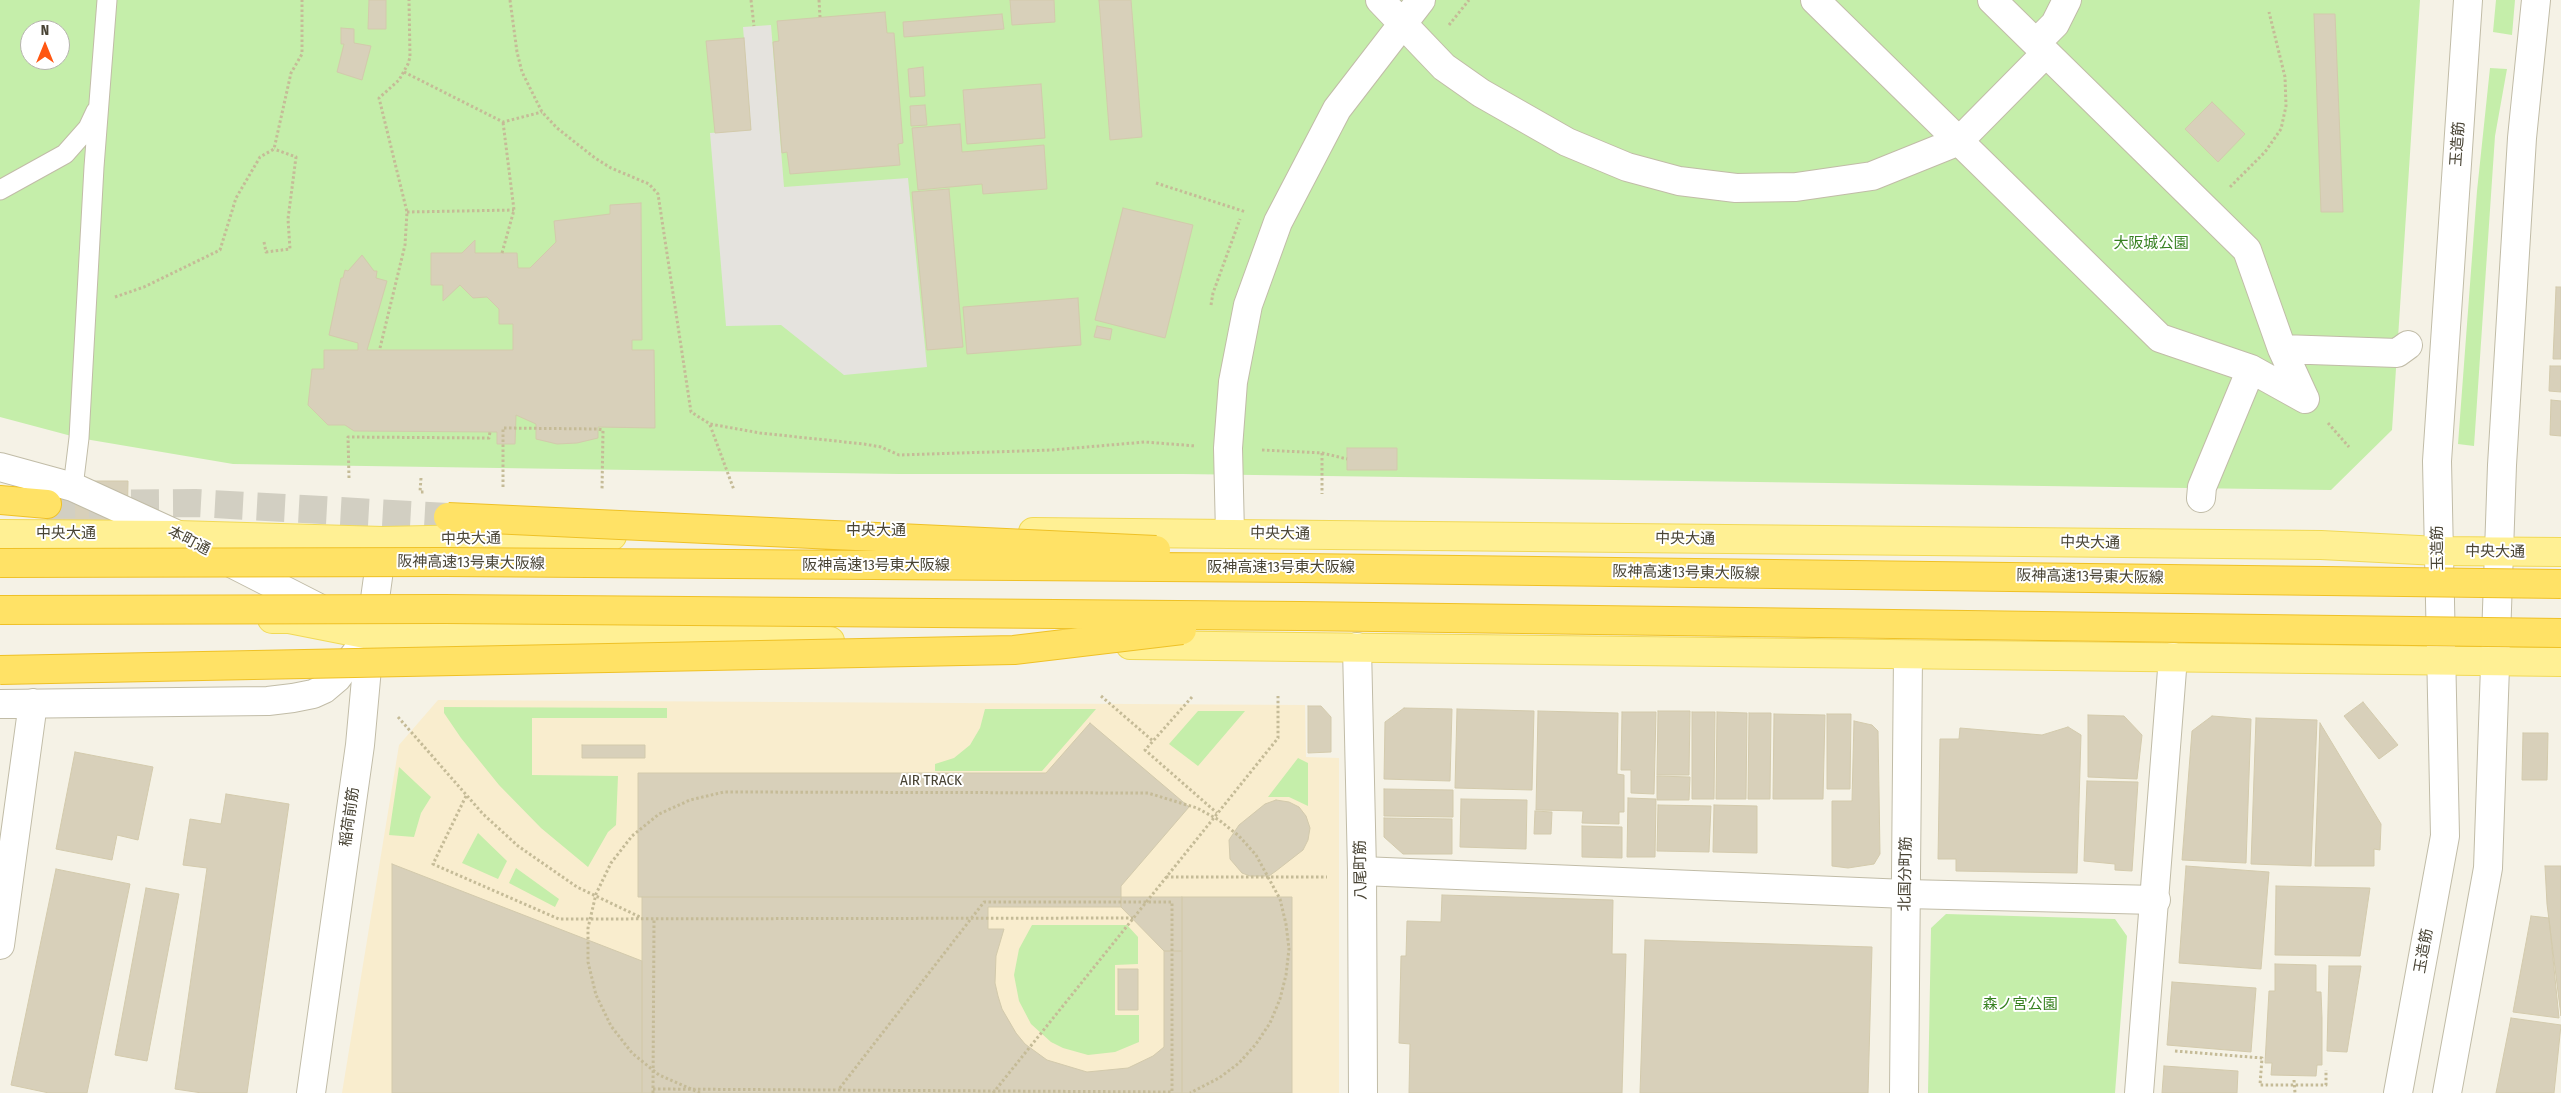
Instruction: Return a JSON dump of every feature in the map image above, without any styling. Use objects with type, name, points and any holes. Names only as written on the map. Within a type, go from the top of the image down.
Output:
[{"type":"highway","points":[[0,500],[48,504]]},
{"type":"highway","points":[[448,517],[1158,550],[1302,568]]},
{"type":"highway","name":"阪神高速13号東大阪線","points":[[0,563],[445,562],[1302,568],[2561,584]]},
{"type":"highway","points":[[0,610],[444,609],[1300,616],[2561,632]]},
{"type":"highway","points":[[0,670],[1014,650],[1300,616]]},
{"type":"main road","name":"中央大通","points":[[0,534],[178,535],[383,541],[880,530],[2321,545],[2438,551],[2561,552]]},
{"type":"main road","points":[[0,620],[289,619],[370,635],[448,634],[961,644],[2561,662]]},
{"type":"street","points":[[1380,0],[1444,67],[1481,93],[1567,142],[1627,167],[1679,181],[1736,188],[1796,187],[1872,176],[1959,141],[2041,48],[2067,0]]},
{"type":"street","points":[[1230,534],[1228,448],[1232,382],[1248,305],[1278,222],[1337,109],[1421,0]]},
{"type":"street","points":[[1815,0],[2160,338],[2251,369],[2305,399],[2282,349],[2247,250],[1992,0]]},
{"type":"street","name":"玉造筋","points":[[2398,1093],[2445,836],[2437,461],[2468,0]]},
{"type":"street","points":[[2447,1093],[2488,868],[2502,465],[2522,138],[2536,0]]},
{"type":"street","points":[[2282,349],[2397,353],[2408,345]]},
{"type":"street","points":[[2200,498],[2202,487],[2251,369]]},
{"type":"street","name":"本町通","points":[[0,467],[73,487],[178,535],[370,635]]},
{"type":"street","name":"稲荷前筋","points":[[311,1093],[360,745],[370,635],[383,541]]},
{"type":"street","points":[[0,704],[268,701],[313,694],[324,689],[337,678],[370,635]]},
{"type":"street","name":"八尾町筋","points":[[1357,647],[1362,871],[1363,1093]]},
{"type":"street","name":"北国分町筋","points":[[1904,1093],[1908,655]]},
{"type":"street","points":[[2139,1093],[2156,900],[2173,657]]},
{"type":"street","points":[[0,945],[33,703]]},
{"type":"street","points":[[1362,871],[1906,894],[2156,900]]},
{"type":"lane","points":[[73,487],[79,438],[106,0]]},
{"type":"lane","points":[[0,190],[65,154],[88,128],[100,101]]},
{"type":"path","points":[[87,296],[116,297],[144,287],[220,250],[236,198],[260,157],[274,149],[291,73],[302,54],[302,0]]},
{"type":"path","points":[[380,348],[405,245],[407,212],[378,98],[393,88],[404,72],[410,57],[409,0]]},
{"type":"path","points":[[510,0],[518,59],[542,112],[557,128],[594,158],[611,168],[649,184],[658,194],[691,412],[710,424],[760,433],[864,444],[881,447],[899,456],[1052,450],[1145,442],[1322,453],[1347,459]]},
{"type":"path","points":[[751,0],[754,26]]},
{"type":"path","points":[[819,0],[820,17]]},
{"type":"path","points":[[1428,51],[1469,0]]},
{"type":"path","points":[[2206,210],[2265,152],[2281,129],[2286,106],[2285,77],[2269,12]]},
{"type":"path","points":[[404,72],[503,122],[542,112]]},
{"type":"path","points":[[502,253],[514,210],[503,122]]},
{"type":"path","points":[[264,242],[266,252],[290,249],[288,219],[296,157],[274,149]]},
{"type":"path","points":[[1156,183],[1278,222]]},
{"type":"path","points":[[407,212],[514,210]]},
{"type":"path","points":[[710,424],[734,490]]},
{"type":"path","points":[[503,495],[503,428],[603,430],[602,490]]},
{"type":"path","points":[[349,478],[348,437],[489,438],[490,432]]},
{"type":"path","points":[[1263,441],[1263,460]]},
{"type":"path","points":[[1322,453],[1322,494]]},
{"type":"path","points":[[1101,696],[1153,741]]},
{"type":"path","points":[[993,1093],[1278,738],[1278,696]]},
{"type":"path","points":[[1192,697],[1145,750],[1217,813]]},
{"type":"path","points":[[397,716],[466,796],[500,830],[557,874],[598,899],[642,918]]},
{"type":"path","name":"AIR TRACK","points":[[700,1093],[659,1075],[632,1053],[611,1026],[596,996],[588,962],[588,928],[596,894],[611,863],[632,836],[659,814],[690,800],[724,792],[774,792],[1148,793],[1197,808],[1219,820],[1239,836],[1256,855],[1280,899],[1287,932],[1286,975],[1280,999],[1270,1023],[1256,1044],[1239,1062],[1219,1078],[1190,1093]]},
{"type":"path","points":[[466,796],[434,864],[560,919],[1133,918]]},
{"type":"path","points":[[1166,877],[1316,877]]},
{"type":"path","points":[[654,918],[653,1091],[839,1089],[1172,1092],[1172,902],[984,902],[839,1089]]},
{"type":"path","points":[[2143,1049],[2262,1058],[2260,1085],[2326,1085],[2326,1070]]},
{"type":"path","points":[[2294,1080],[2295,1093]]},
{"type":"shaded area","points":[[771,25],[784,187],[908,178],[927,367],[844,375],[781,325],[726,326],[710,133],[751,130],[743,27]]},
{"type":"shaded area","points":[[438,700],[1305,705],[1306,757],[1339,758],[1339,1093],[342,1093],[399,745]]},
{"type":"green space","name":"大阪城公園","points":[[0,0],[2420,0],[2392,430],[2331,490],[1183,474],[899,474],[233,464],[79,438],[0,417]]},
{"type":"green space","points":[[2496,0],[2515,0],[2512,35],[2493,32]]},
{"type":"green space","points":[[2490,68],[2507,69],[2495,136],[2474,446],[2458,444],[2477,191]]},
{"type":"green space","points":[[444,707],[667,708],[667,718],[532,718],[532,775],[618,776],[616,825],[608,832],[588,867],[541,828],[499,785],[461,738],[444,713]]},
{"type":"green space","points":[[985,709],[1096,709],[1042,771],[935,771],[935,764],[954,758],[970,745],[980,728]]},
{"type":"green space","points":[[1198,711],[1245,711],[1198,766],[1169,744]]},
{"type":"green space","points":[[1298,758],[1308,763],[1308,806],[1289,797],[1268,797]]},
{"type":"green space","points":[[399,767],[431,797],[421,813],[414,837],[389,835]]},
{"type":"green space","points":[[478,833],[507,861],[498,879],[462,863]]},
{"type":"green space","points":[[516,868],[559,899],[555,907],[509,883]]},
{"type":"green space","name":"森ノ宮公園","points":[[1946,914],[2115,919],[2127,936],[2115,1093],[1928,1093],[1931,928]]},
{"type":"green space","points":[[1032,925],[1127,925],[1138,937],[1138,964],[1115,965],[1115,1015],[1139,1015],[1139,1042],[1115,1052],[1088,1055],[1063,1048],[1051,1042],[1031,1024],[1019,1001],[1014,975],[1019,949]]},
{"type":"building","points":[[369,0],[386,0],[386,29],[368,29]]},
{"type":"building","points":[[1010,0],[1054,0],[1055,22],[1012,25]]},
{"type":"building","points":[[1099,0],[1131,0],[1142,137],[1110,140]]},
{"type":"building","points":[[885,12],[887,33],[894,33],[903,143],[898,144],[900,165],[790,174],[787,152],[782,153],[773,42],[779,41],[777,21]]},
{"type":"building","points":[[1002,14],[1004,29],[904,37],[903,22]]},
{"type":"building","points":[[2314,14],[2335,14],[2343,212],[2321,212]]},
{"type":"building","points":[[341,28],[354,29],[354,43],[371,46],[362,80],[337,72],[344,44],[341,44]]},
{"type":"building","points":[[744,38],[751,130],[715,133],[706,41]]},
{"type":"building","points":[[923,67],[925,96],[910,97],[908,69]]},
{"type":"building","points":[[1041,84],[1045,138],[967,144],[963,90]]},
{"type":"building","points":[[2212,102],[2245,134],[2218,162],[2185,129]]},
{"type":"building","points":[[925,105],[927,125],[911,126],[910,106]]},
{"type":"building","points":[[960,124],[962,152],[1044,145],[1047,189],[983,194],[982,184],[918,190],[912,128]]},
{"type":"building","points":[[949,189],[963,347],[927,350],[912,192]]},
{"type":"building","points":[[641,203],[642,340],[632,340],[632,350],[654,350],[655,428],[598,427],[598,438],[577,443],[557,444],[536,439],[536,424],[516,415],[515,444],[497,444],[497,432],[354,431],[345,425],[328,425],[308,405],[312,369],[324,369],[324,350],[358,350],[358,343],[329,335],[341,278],[343,278],[345,270],[348,271],[362,255],[374,271],[377,271],[376,278],[387,281],[367,350],[513,350],[513,324],[499,324],[499,309],[487,297],[473,298],[460,285],[443,301],[443,285],[431,285],[431,253],[462,253],[475,240],[475,253],[517,253],[518,268],[530,268],[556,242],[554,221],[610,214],[610,205]]},
{"type":"building","points":[[1123,208],[1193,225],[1165,338],[1095,320]]},
{"type":"building","points":[[2556,287],[2561,287],[2561,359],[2553,359]]},
{"type":"building","points":[[1078,298],[1081,345],[967,354],[963,307]]},
{"type":"building","points":[[1097,326],[1112,329],[1110,340],[1094,337]]},
{"type":"building","points":[[2550,366],[2561,366],[2561,392],[2549,391]]},
{"type":"building","points":[[2551,400],[2561,401],[2561,436],[2550,435]]},
{"type":"building","points":[[1347,448],[1397,448],[1397,470],[1347,470]]},
{"type":"building","points":[[47,481],[128,481],[127,531],[47,531]]},
{"type":"building","points":[[2363,702],[2398,745],[2379,759],[2344,716]]},
{"type":"building","points":[[1308,706],[1321,706],[1331,717],[1331,752],[1308,753]]},
{"type":"building","points":[[1404,708],[1452,709],[1450,781],[1384,779],[1385,722]]},
{"type":"building","points":[[1457,709],[1534,711],[1532,790],[1455,788]]},
{"type":"building","points":[[1538,711],[1618,713],[1617,774],[1624,775],[1624,812],[1619,812],[1619,824],[1582,823],[1583,811],[1536,810]]},
{"type":"building","points":[[1658,711],[1690,711],[1689,775],[1657,775]]},
{"type":"building","points":[[1622,712],[1656,712],[1654,794],[1631,793],[1631,770],[1621,770]]},
{"type":"building","points":[[1692,712],[1715,712],[1714,799],[1692,799]]},
{"type":"building","points":[[1717,712],[1747,713],[1746,799],[1716,799]]},
{"type":"building","points":[[1749,713],[1771,713],[1770,799],[1748,799]]},
{"type":"building","points":[[1774,714],[1825,715],[1823,799],[1773,799]]},
{"type":"building","points":[[1827,714],[1851,714],[1850,789],[1827,789]]},
{"type":"building","points":[[2088,715],[2124,716],[2142,735],[2137,779],[2088,777]]},
{"type":"building","points":[[2212,716],[2251,719],[2246,863],[2182,860],[2192,731]]},
{"type":"building","points":[[2256,718],[2317,720],[2311,866],[2251,864]]},
{"type":"building","points":[[1854,721],[1872,725],[1878,731],[1880,854],[1874,864],[1848,868],[1832,866],[1832,801],[1852,801]]},
{"type":"building","points":[[1090,723],[1189,807],[1121,886],[1121,897],[638,897],[638,773],[1046,773]]},
{"type":"building","points":[[2320,723],[2381,824],[2380,850],[2374,849],[2374,866],[2315,866]]},
{"type":"building","points":[[2068,727],[2081,735],[2077,873],[1956,871],[1956,859],[1938,859],[1940,739],[1959,739],[1960,728],[2042,735]]},
{"type":"building","points":[[2523,733],[2548,733],[2547,780],[2522,780]]},
{"type":"building","points":[[582,745],[645,745],[645,758],[582,758]]},
{"type":"building","points":[[75,752],[153,767],[138,840],[117,835],[112,860],[56,849]]},
{"type":"building","points":[[1657,776],[1690,777],[1689,800],[1657,800]]},
{"type":"building","points":[[2087,781],[2138,782],[2132,871],[2115,870],[2115,864],[2084,861]]},
{"type":"building","points":[[1384,789],[1453,790],[1453,817],[1384,816]]},
{"type":"building","points":[[226,794],[289,804],[247,1093],[202,1093],[175,1089],[207,868],[183,865],[190,819],[221,824]]},
{"type":"building","points":[[1628,798],[1656,799],[1655,857],[1627,857]]},
{"type":"building","points":[[1461,799],[1527,800],[1526,849],[1460,847]]},
{"type":"building","points":[[1276,800],[1289,802],[1299,807],[1306,816],[1310,828],[1308,840],[1303,850],[1269,876],[1250,876],[1242,873],[1230,859],[1229,840],[1239,825],[1265,804]]},
{"type":"building","points":[[1658,805],[1711,806],[1709,852],[1657,851]]},
{"type":"building","points":[[1714,805],[1757,806],[1757,853],[1713,852]]},
{"type":"building","points":[[1535,811],[1552,812],[1551,834],[1534,834]]},
{"type":"building","points":[[1384,818],[1452,819],[1452,854],[1403,854],[1384,837]]},
{"type":"building","points":[[1582,826],[1622,827],[1622,858],[1582,857]]},
{"type":"building","points":[[392,864],[642,961],[642,1093],[392,1093]]},
{"type":"building","points":[[2186,866],[2269,872],[2261,969],[2179,963]]},
{"type":"building","points":[[2545,866],[2561,866],[2561,1016],[2547,904]]},
{"type":"building","points":[[56,869],[130,884],[87,1093],[49,1093],[11,1085]]},
{"type":"building","points":[[2276,886],[2370,888],[2360,956],[2275,955]]},
{"type":"building","points":[[146,888],[179,894],[147,1061],[115,1055]]},
{"type":"building","points":[[1442,895],[1613,900],[1612,954],[1626,954],[1622,1093],[1409,1093],[1410,1044],[1399,1043],[1401,956],[1406,956],[1407,921],[1441,922]]},
{"type":"building","points":[[642,897],[1121,897],[1121,907],[988,907],[988,929],[1004,929],[996,956],[995,983],[1002,1009],[1025,1044],[1047,1060],[1087,1072],[1128,1068],[1153,1056],[1164,1047],[1164,951],[1182,951],[1182,1093],[642,1093]]},
{"type":"building","points":[[1121,897],[1182,897],[1182,951],[1164,951],[1121,907]]},
{"type":"building","points":[[1182,897],[1292,897],[1292,1093],[1182,1093]]},
{"type":"building","points":[[2531,916],[2549,918],[2559,1018],[2513,1012]]},
{"type":"building","points":[[1645,940],[1872,947],[1868,1093],[1640,1093]]},
{"type":"building","points":[[2275,964],[2316,965],[2316,992],[2321,992],[2322,1065],[2317,1065],[2316,1076],[2271,1075],[2272,1063],[2265,1063],[2269,991],[2275,991]]},
{"type":"building","points":[[2329,966],[2361,966],[2347,1052],[2327,1051]]},
{"type":"building","points":[[1118,969],[1138,969],[1138,1010],[1118,1010]]},
{"type":"building","points":[[2172,982],[2256,988],[2251,1052],[2167,1045]]},
{"type":"building","points":[[2511,1018],[2561,1025],[2554,1093],[2496,1093]]},
{"type":"building","points":[[2164,1066],[2238,1071],[2237,1093],[2162,1093]]},
{"type":"tunnel","points":[[47,504],[195,503],[448,517]]}]
